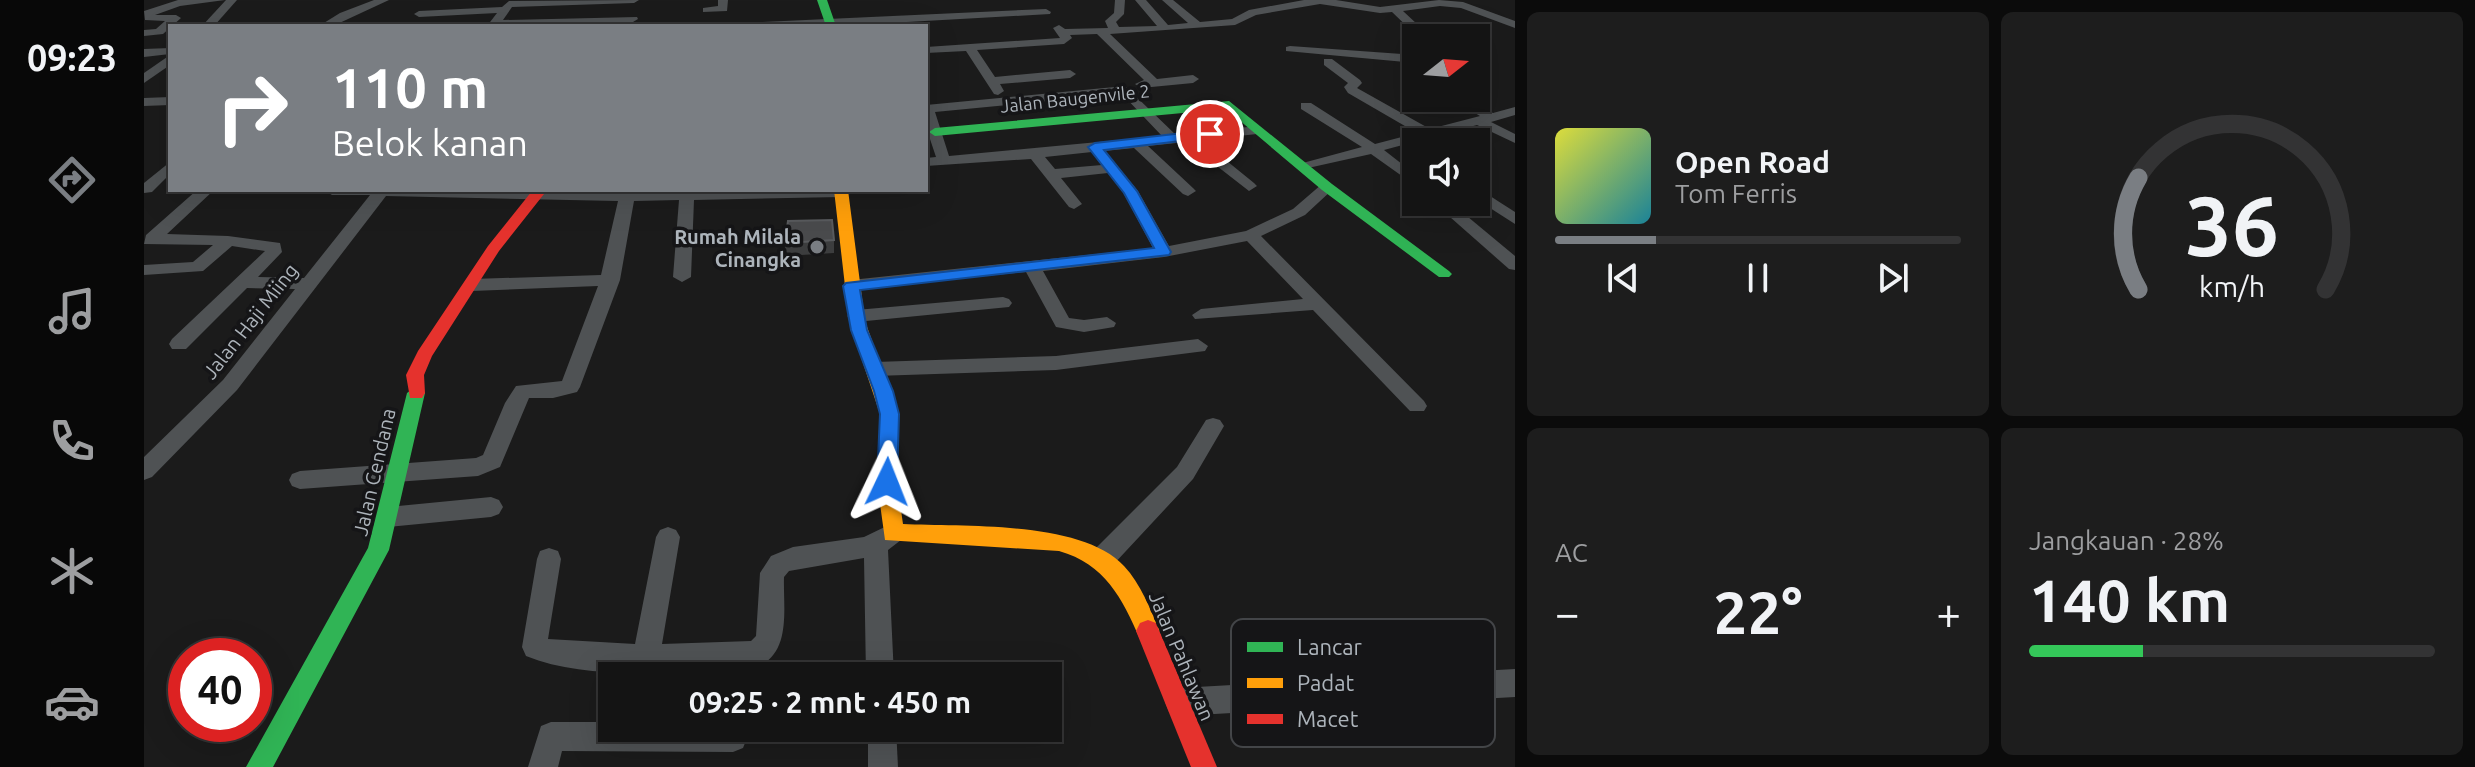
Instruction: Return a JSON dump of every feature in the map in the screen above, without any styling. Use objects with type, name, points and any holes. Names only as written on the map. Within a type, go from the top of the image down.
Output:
[{"type":"street","points":[[144,5],[162,0]]},
{"type":"street","points":[[144,16],[179,3],[220,0]]},
{"type":"street","points":[[210,24],[232,0]]},
{"type":"street","points":[[328,24],[384,0]]},
{"type":"street","points":[[494,24],[509,4],[634,0]]},
{"type":"street","points":[[707,10],[723,9],[723,0]]},
{"type":"street","points":[[822,0],[830,23]]},
{"type":"street","points":[[1005,0],[1014,14]]},
{"type":"street","points":[[993,81],[1064,41],[1062,32],[1037,0]]},
{"type":"street","points":[[1115,31],[1110,21],[1119,14],[1120,0]]},
{"type":"street","points":[[1140,0],[1165,28]]},
{"type":"street","points":[[1167,0],[1197,25]]},
{"type":"street","points":[[415,1],[427,5],[415,18],[503,10]]},
{"type":"street","points":[[1062,32],[1235,22],[1253,12],[1322,1],[1373,10],[1440,3],[1463,5],[1515,25]]},
{"type":"street","points":[[1395,9],[1411,24]]},
{"type":"street","points":[[800,24],[941,13],[1046,12]]},
{"type":"street","points":[[144,16],[181,18],[172,24]]},
{"type":"street","points":[[503,24],[633,19]]},
{"type":"street","points":[[144,33],[161,31],[168,26]]},
{"type":"street","points":[[1100,31],[1148,84],[1193,79]]},
{"type":"street","points":[[969,47],[1005,101]]},
{"type":"street","points":[[928,50],[969,47],[1070,74]]},
{"type":"street","points":[[1290,49],[1402,58]]},
{"type":"street","points":[[144,53],[168,51]]},
{"type":"street","points":[[144,79],[168,61]]},
{"type":"street","points":[[1328,62],[1356,83],[1350,87],[1352,90],[1418,128]]},
{"type":"street","points":[[144,79],[168,79]]},
{"type":"street","points":[[928,109],[1125,90],[1171,137]]},
{"type":"street","points":[[146,111],[168,102]]},
{"type":"street","name":"Jalan Baugenvile 2","points":[[935,132],[1229,105],[1327,187],[1444,274]]},
{"type":"street","points":[[1306,106],[1374,149],[1402,171]]},
{"type":"street","points":[[1457,128],[1515,111]]},
{"type":"street","points":[[1476,112],[1515,139]]},
{"type":"street","points":[[928,114],[944,161]]},
{"type":"street","points":[[928,162],[1035,154],[1257,130]]},
{"type":"street","points":[[1187,136],[1249,186]]},
{"type":"street","points":[[1136,142],[1188,191]]},
{"type":"street","points":[[1304,167],[1402,142]]},
{"type":"street","points":[[1095,147],[1130,191],[1164,252]]},
{"type":"street","points":[[1035,154],[1074,204]]},
{"type":"street","points":[[145,190],[168,168]]},
{"type":"street","points":[[1052,174],[1112,168]]},
{"type":"street","points":[[851,286],[1164,252],[1251,235],[1299,212],[1327,187]]},
{"type":"street","points":[[145,190],[168,190]]},
{"type":"street","points":[[148,242],[204,192]]},
{"type":"street","name":"Jalan Haji Miing","points":[[144,471],[230,385],[306,284],[381,192]]},
{"type":"street","points":[[434,192],[567,193],[627,197],[810,192]]},
{"type":"street","points":[[841,192],[856,316],[889,414],[880,662]]},
{"type":"street","name":"Jalan Cendana","points":[[259,767],[378,550],[417,390],[415,375],[424,355],[493,249],[537,194]]},
{"type":"street","points":[[682,277],[687,196]]},
{"type":"street","points":[[300,480],[398,475],[478,467],[492,461],[515,403],[523,391],[553,391],[570,387],[597,325],[611,280],[627,197]]},
{"type":"street","points":[[1490,201],[1513,216]]},
{"type":"street","points":[[1457,216],[1515,265]]},
{"type":"street","points":[[1251,235],[1417,406]]},
{"type":"street","points":[[148,242],[228,241],[274,247],[274,252],[245,282],[179,344]]},
{"type":"street","points":[[144,270],[197,267],[228,241]]},
{"type":"street","points":[[1032,267],[1063,323],[1084,326],[1107,323]]},
{"type":"street","points":[[472,285],[611,280]]},
{"type":"street","points":[[245,282],[306,284]]},
{"type":"street","points":[[856,316],[1003,303]]},
{"type":"street","points":[[1201,315],[1316,304]]},
{"type":"street","points":[[875,369],[1056,363],[1198,346]]},
{"type":"street","points":[[1103,558],[1185,473],[1213,426]]},
{"type":"street","points":[[388,517],[491,507]]},
{"type":"street","points":[[646,657],[668,537]]},
{"type":"street","points":[[549,559],[535,647],[568,656],[757,654],[769,642],[772,573],[776,563],[786,559],[849,552],[884,539]]},
{"type":"street","name":"Jalan Pahlawan","points":[[884,539],[1059,542],[1083,547],[1103,558],[1132,592],[1204,767]]},
{"type":"street","points":[[1495,684],[1515,683]]},
{"type":"street","points":[[1179,702],[1231,698]]},
{"type":"street","points":[[543,767],[551,736],[598,737]]},
{"type":"street","points":[[882,742],[883,767]]},
{"type":"building","points":[[832,220],[834,240],[785,243],[788,221]]},
{"type":"traffic: fast","points":[[822,0],[830,24]]},
{"type":"traffic: fast","points":[[935,132],[1229,105],[1327,187],[1444,274]]},
{"type":"traffic: fast","points":[[259,767],[378,550],[416,393]]},
{"type":"traffic: slow","points":[[841,192],[857,321],[889,414],[887,482],[893,533],[1059,542],[1077,547],[1105,562],[1116,573],[1133,598],[1148,631]]},
{"type":"traffic: jam","points":[[416,393],[415,375],[424,355],[493,249],[537,194]]},
{"type":"traffic: jam","points":[[1148,631],[1204,767]]},
{"type":"place","name":"Rumah Milala Cinangka","points":[[817,247]]},
{"type":"route","points":[[887,482],[889,414],[884,391],[859,330],[851,286],[1164,252],[1130,191],[1095,147],[1210,134]]}]
